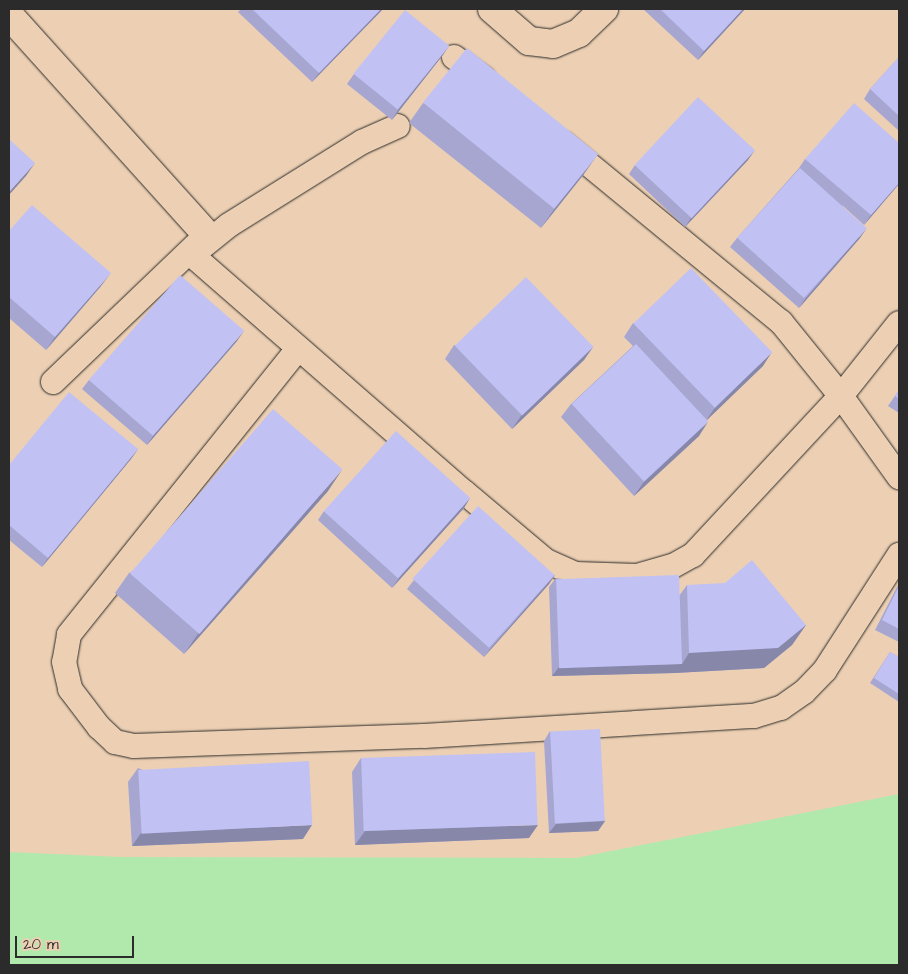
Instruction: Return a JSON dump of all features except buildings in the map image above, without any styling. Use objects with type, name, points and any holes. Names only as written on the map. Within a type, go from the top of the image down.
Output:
[{"type":"street","points":[[492,9],[529,40],[553,44],[579,34],[604,9]]},
{"type":"street","points":[[9,15],[199,245]]},
{"type":"lane","points":[[454,57],[500,92]]},
{"type":"lane","points":[[53,382],[199,245],[362,142],[398,126]]},
{"type":"lane","points":[[543,127],[781,322],[841,396],[899,477]]},
{"type":"lane","points":[[199,245],[297,350],[546,561],[575,574],[602,578],[637,576],[673,566],[693,555],[841,396],[899,324]]},
{"type":"lane","points":[[297,350],[70,635],[64,662],[70,689],[99,727],[116,742],[134,746],[433,736],[754,716],[781,708],[804,692],[825,670],[899,555]]},
{"type":"green space","points":[[899,794],[899,965],[9,965],[9,852],[120,857],[576,858]]}]
